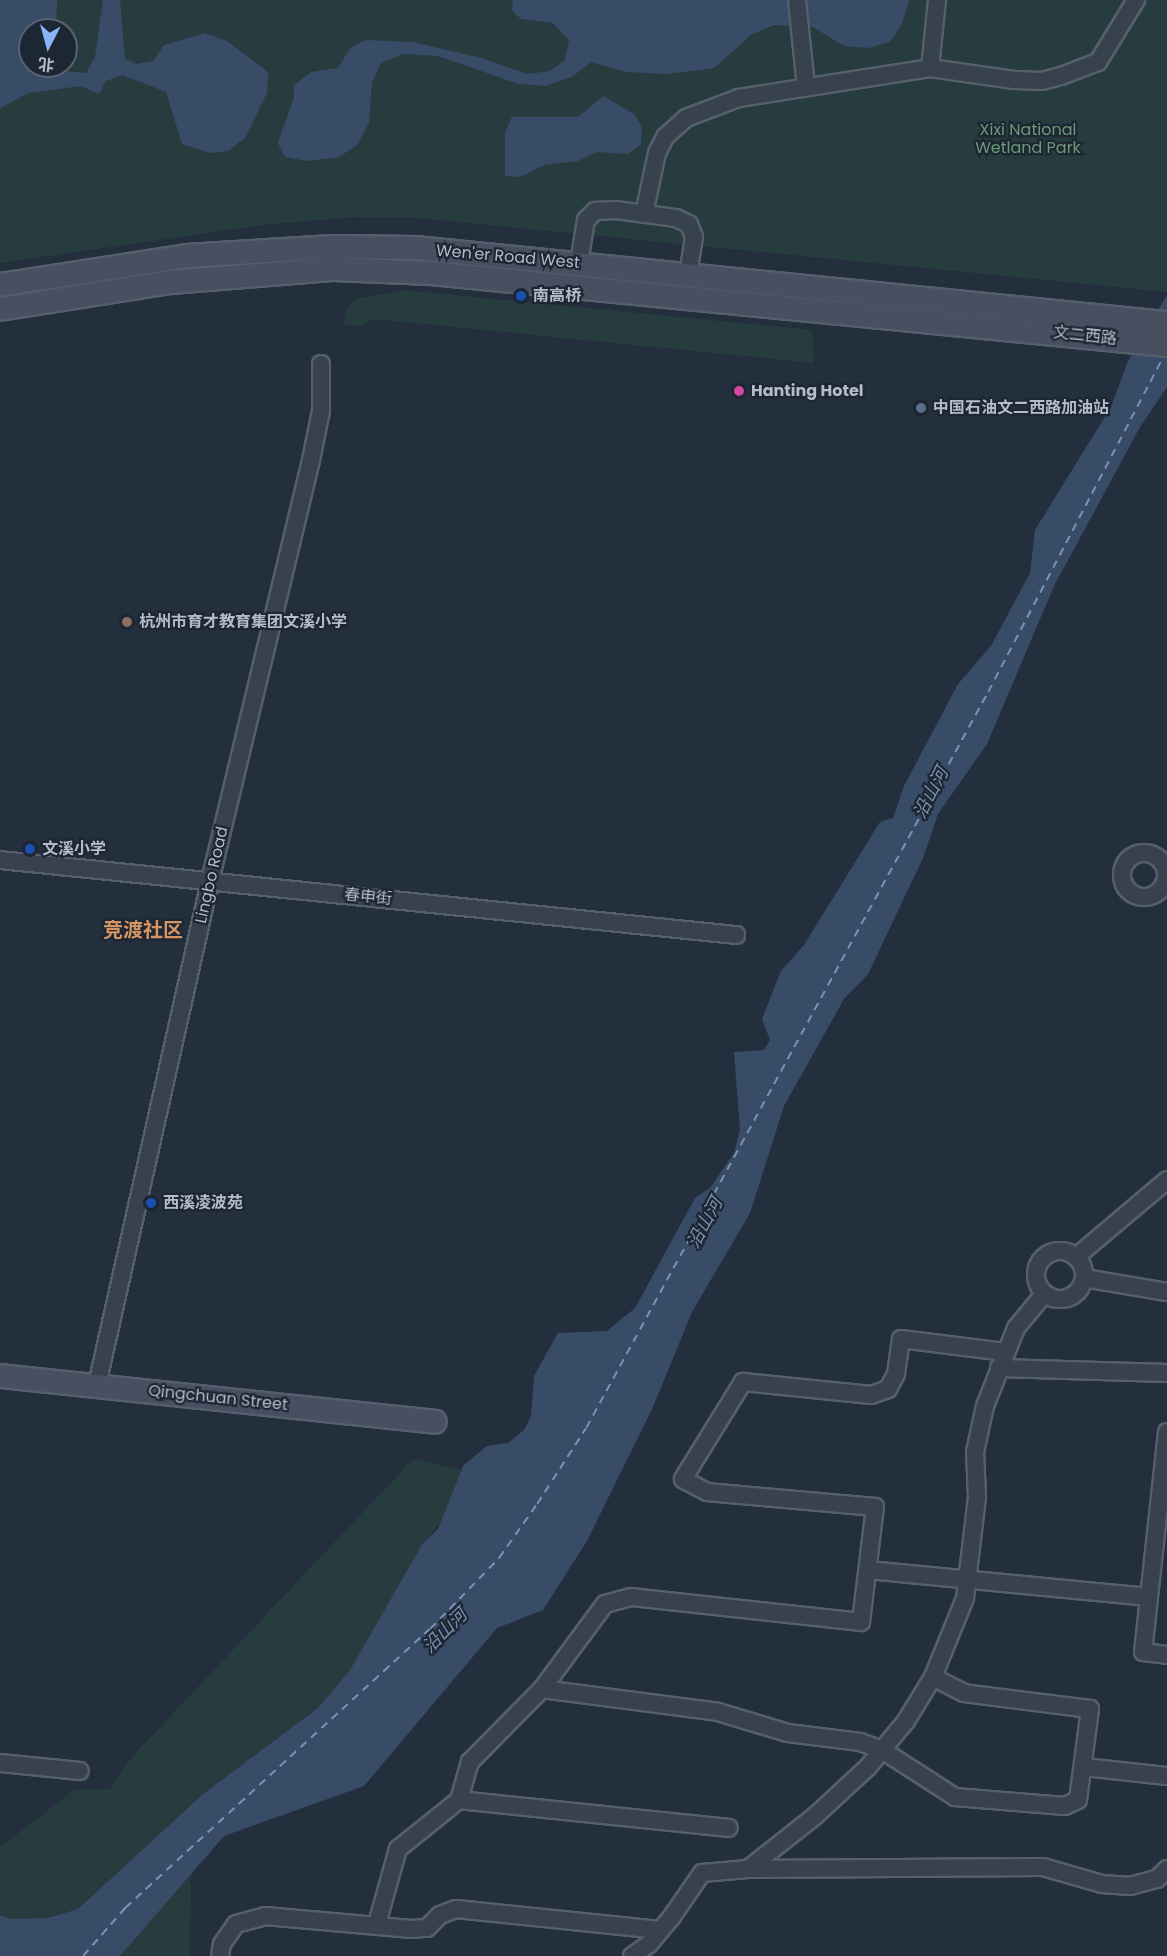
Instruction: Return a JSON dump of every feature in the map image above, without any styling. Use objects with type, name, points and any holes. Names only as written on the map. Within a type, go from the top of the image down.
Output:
[{"type":"main road","name":"Wen'er Road West","points":[[0,285],[187,256],[333,247],[415,248],[1016,308]]},
{"type":"main road","name":"Wen'er Road West","points":[[0,309],[171,282],[334,269],[431,273],[1003,327]]},
{"type":"main road","name":"文二西路","points":[[1016,308],[1167,323]]},
{"type":"main road","name":"文二西路","points":[[1003,327],[1167,345]]},
{"type":"main road","name":"Qingchuan Street","points":[[0,1376],[435,1422]]},
{"type":"street","points":[[797,0],[806,87]]},
{"type":"street","points":[[930,68],[937,0]]},
{"type":"street","points":[[644,214],[657,153],[673,128],[686,118],[739,98],[930,68],[1042,81],[1081,70],[1098,62],[1136,0]]},
{"type":"street","points":[[579,263],[586,220],[595,211],[644,214],[689,224],[694,237],[688,275]]},
{"type":"street","name":"Lingbo Road","points":[[97,1385],[210,881],[311,460],[321,411],[321,364]]},
{"type":"street","name":"春申街","points":[[0,860],[736,935]]},
{"type":"street","points":[[1076,1257],[1167,1180]]},
{"type":"street","points":[[1062,1251],[1076,1257],[1084,1278],[1072,1296],[1058,1299],[1044,1294],[1036,1274],[1041,1260],[1062,1251]]},
{"type":"street","points":[[1084,1278],[1167,1292]]},
{"type":"street","points":[[748,1869],[815,1816],[882,1750],[933,1677],[966,1598],[977,1497],[975,1452],[999,1368],[1016,1328],[1044,1294]]},
{"type":"street","points":[[377,1924],[398,1849],[459,1800],[470,1762],[542,1689],[605,1604],[614,1600],[631,1598],[861,1622],[875,1507],[708,1492],[683,1479],[743,1382],[872,1395],[888,1389],[896,1374],[901,1339],[1005,1352]]},
{"type":"street","points":[[999,1368],[1167,1373]]},
{"type":"street","points":[[1167,1432],[1161,1540],[1149,1597],[1143,1652],[1167,1655]]},
{"type":"street","points":[[868,1570],[1149,1597]]},
{"type":"street","points":[[542,1689],[718,1712],[788,1733],[861,1742],[882,1750],[955,1797],[975,1801],[1065,1806],[1078,1800],[1090,1709],[964,1693],[933,1677]]},
{"type":"street","points":[[0,1763],[80,1771]]},
{"type":"street","points":[[1084,1767],[1167,1776]]},
{"type":"street","points":[[459,1800],[729,1828]]},
{"type":"street","points":[[632,1956],[660,1930],[702,1873],[748,1869],[1043,1867],[1102,1884],[1130,1886],[1157,1879],[1167,1869]]},
{"type":"street","points":[[220,1956],[222,1944],[236,1924],[265,1916],[428,1928],[440,1915],[456,1909],[660,1930]]},
{"type":"green space","name":"Xixi National Wetland Park","points":[[0,0],[1167,0],[1167,292],[418,218],[355,217],[263,225],[0,263]]},
{"type":"green space","points":[[402,290],[812,330],[814,363],[374,319],[361,326],[344,325],[345,312],[356,299]]},
{"type":"green space","points":[[413,1459],[462,1470],[446,1516],[423,1543],[350,1670],[318,1708],[203,1794],[78,1909],[43,1918],[11,1919],[0,1915],[0,1847],[74,1790],[110,1789],[131,1758]]},
{"type":"green space","points":[[191,1870],[190,1956],[120,1956]]},
{"type":"water","points":[[0,0],[57,0],[56,18],[18,18],[18,78],[78,78],[78,72],[86,73],[95,57],[103,0],[120,0],[125,59],[136,64],[153,61],[164,45],[205,33],[227,41],[268,72],[267,93],[245,138],[228,151],[210,153],[182,144],[166,92],[123,75],[106,81],[99,94],[81,86],[29,93],[0,108]]},
{"type":"water","points":[[513,0],[909,0],[902,24],[890,42],[868,48],[844,46],[813,27],[774,25],[751,35],[714,68],[667,74],[627,72],[591,62],[572,77],[545,86],[519,84],[438,56],[403,54],[381,63],[372,82],[369,123],[357,145],[339,157],[307,161],[285,157],[278,143],[294,97],[294,85],[311,72],[338,68],[350,48],[366,40],[412,42],[482,58],[527,74],[550,71],[565,60],[569,40],[553,23],[521,19],[512,10]]},
{"type":"water","points":[[603,96],[634,114],[642,127],[641,144],[628,154],[597,152],[578,161],[544,165],[520,177],[505,176],[505,132],[512,117],[578,117]]},
{"type":"water","name":"沿山河","points":[[1167,295],[1167,387],[1140,427],[1054,586],[987,744],[938,814],[923,858],[868,974],[844,999],[784,1106],[750,1213],[692,1312],[653,1407],[587,1541],[543,1610],[497,1628],[364,1786],[224,1836],[120,1956],[0,1956],[0,1915],[11,1919],[47,1918],[78,1909],[203,1794],[318,1708],[350,1670],[423,1543],[438,1529],[463,1466],[487,1446],[508,1443],[524,1430],[531,1416],[534,1376],[558,1333],[607,1331],[635,1308],[695,1198],[710,1188],[734,1153],[740,1130],[734,1052],[764,1050],[770,1040],[762,1019],[781,971],[804,945],[880,822],[893,818],[904,786],[958,684],[991,646],[1030,573],[1035,530],[1111,407],[1128,361]]},
{"type":"ferry route","points":[[83,1956],[125,1908],[430,1629],[499,1558],[537,1504],[586,1428],[988,692],[1164,355]]},
{"type":"place","name":"南高桥","points":[[521,296]]},
{"type":"place","name":"Hanting Hotel","points":[[739,391]]},
{"type":"place","name":"中国石油文二西路加油站","points":[[921,408]]},
{"type":"place","name":"杭州市育才教育集团文溪小学","points":[[127,622]]},
{"type":"place","name":"文溪小学","points":[[30,849]]},
{"type":"place","name":"西溪凌波苑","points":[[151,1203]]},
{"type":"district","name":"竞渡社区","points":[[143,930]]}]
